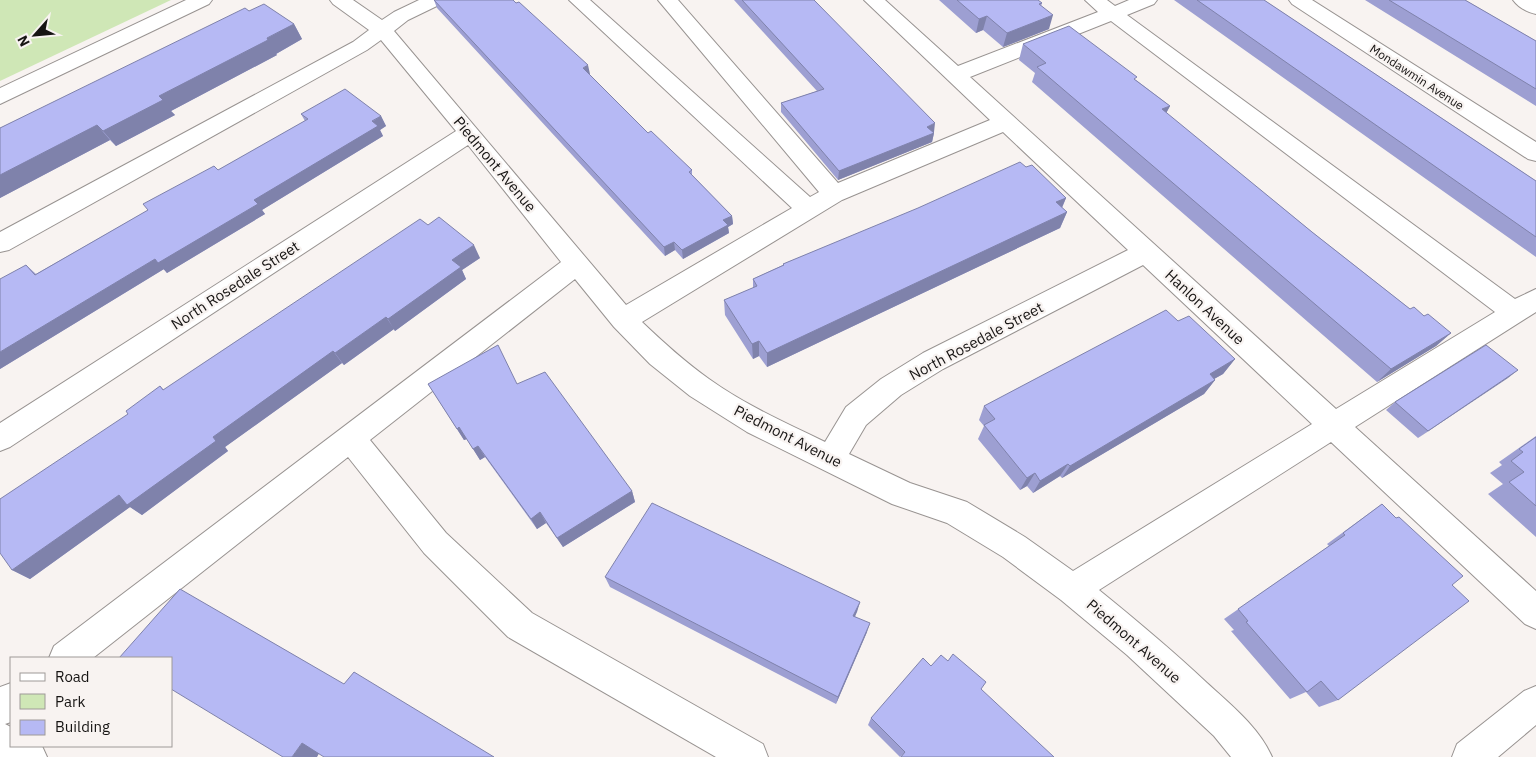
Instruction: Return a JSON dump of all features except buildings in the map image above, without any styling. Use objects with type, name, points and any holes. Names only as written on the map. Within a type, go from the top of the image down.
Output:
[{"type":"street","points":[[0,97],[202,0]]},
{"type":"street","name":"Piedmont Avenue","points":[[340,0],[382,29],[470,132],[623,320],[660,356],[700,388],[757,423],[903,494],[956,512],[1014,547],[1072,589],[1161,663],[1226,724],[1254,757]]},
{"type":"street","points":[[0,243],[360,46],[402,16],[434,0]]},
{"type":"street","points":[[579,0],[808,209]]},
{"type":"street","points":[[668,0],[834,194]]},
{"type":"street","name":"Hanlon Avenue","points":[[874,0],[1536,613]]},
{"type":"street","points":[[1072,589],[1525,306],[1095,0]]},
{"type":"street","points":[[955,75],[1147,0]]},
{"type":"street","name":"Mondawmin Avenue","points":[[1299,0],[1536,153]]},
{"type":"street","points":[[1522,0],[1536,8]]},
{"type":"street","points":[[623,320],[834,194],[1006,122]]},
{"type":"street","name":"North Rosedale Street","points":[[0,438],[470,132]]},
{"type":"street","name":"North Rosedale Street","points":[[831,458],[856,416],[890,387],[933,361],[1146,252]]},
{"type":"street","points":[[67,657],[577,263]]},
{"type":"street","points":[[351,438],[436,544],[520,625],[750,757]]},
{"type":"street","points":[[0,709],[10,701]]},
{"type":"street","points":[[1470,757],[1536,703]]},
{"type":"street","points":[[12,747],[29,757]]},
{"type":"green space","points":[[0,0],[171,0],[0,81]]}]
